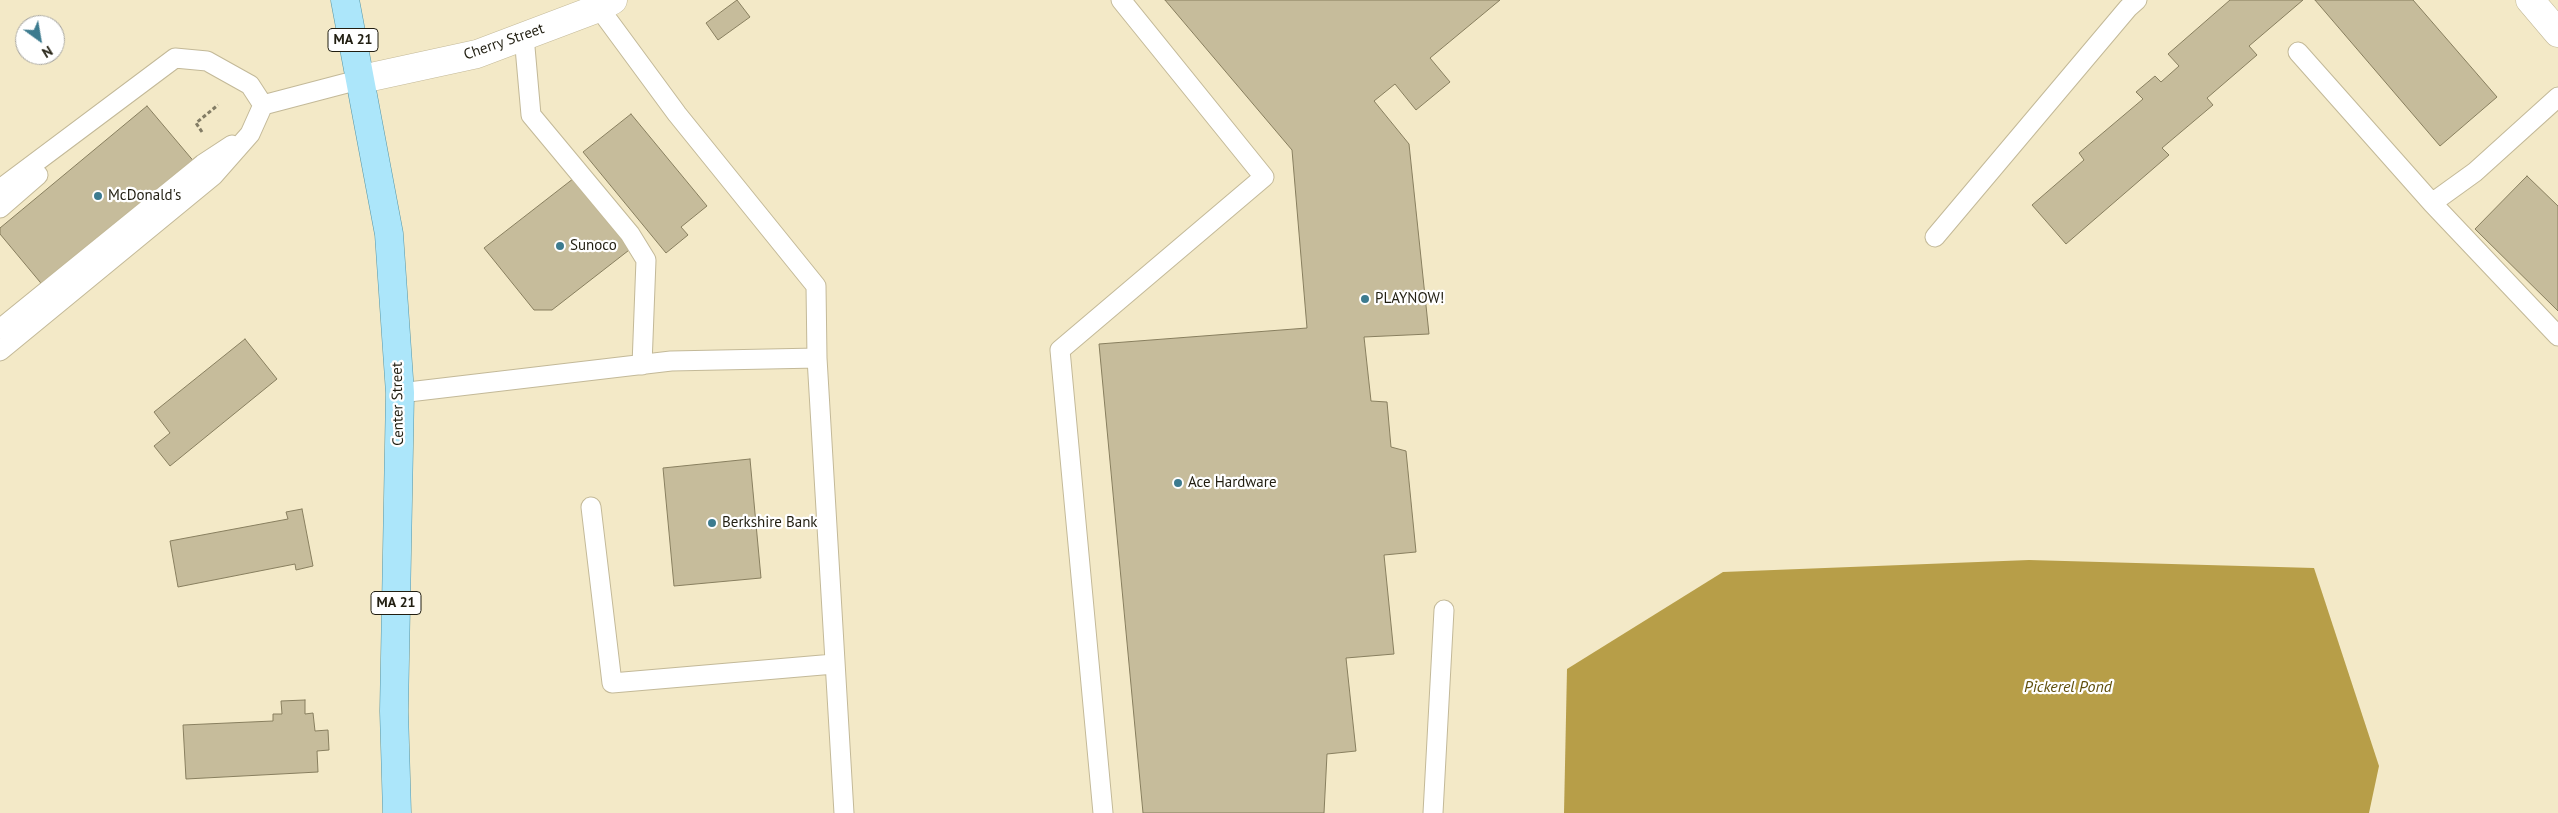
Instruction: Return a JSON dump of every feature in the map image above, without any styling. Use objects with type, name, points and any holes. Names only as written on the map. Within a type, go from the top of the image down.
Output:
[{"type":"main road","name":"Center Street","points":[[345,0],[362,79],[389,234],[400,392],[394,712],[398,813]]},
{"type":"street","points":[[2530,0],[2558,33]]},
{"type":"street","name":"Cherry Street","points":[[362,79],[477,54],[603,3]]},
{"type":"lane","points":[[1103,813],[1060,350],[1264,177],[1121,0]]},
{"type":"lane","points":[[1934,237],[2128,8],[2137,0]]},
{"type":"lane","points":[[603,3],[677,114],[816,286],[817,358],[844,813]]},
{"type":"lane","points":[[524,36],[531,115],[630,234],[646,260],[642,365]]},
{"type":"lane","points":[[2298,52],[2432,203],[2558,336]]},
{"type":"lane","points":[[0,189],[175,58],[207,61],[250,85],[263,105]]},
{"type":"lane","points":[[263,105],[362,79]]},
{"type":"lane","points":[[2432,203],[2475,172],[2558,96]]},
{"type":"lane","points":[[0,351],[213,176],[250,134],[263,105]]},
{"type":"lane","points":[[0,208],[48,167],[82,129]]},
{"type":"lane","points":[[0,328],[203,164],[250,134]]},
{"type":"lane","points":[[400,392],[671,361],[817,358]]},
{"type":"lane","points":[[592,506],[612,683],[834,664]]},
{"type":"lane","points":[[1433,813],[1444,610]]},
{"type":"path","points":[[197,139],[204,134],[196,123],[218,105]]},
{"type":"water","name":"Pickerel Pond","points":[[2029,560],[2314,568],[2379,766],[2369,813],[1564,813],[1567,669],[1723,572]]},
{"type":"building","points":[[737,0],[750,17],[718,40],[706,23]]},
{"type":"building","points":[[1165,0],[1500,0],[1430,58],[1450,82],[1416,110],[1395,84],[1374,101],[1409,144],[1429,334],[1364,337],[1371,401],[1387,402],[1391,447],[1406,451],[1416,552],[1384,555],[1394,654],[1346,658],[1356,751],[1327,754],[1324,813],[1143,813],[1099,344],[1307,328],[1292,150]]},
{"type":"building","points":[[2230,0],[2303,0],[2249,46],[2257,55],[2207,98],[2213,105],[2162,148],[2169,155],[2066,244],[2032,205],[2084,160],[2079,153],[2143,99],[2136,92],[2155,76],[2161,82],[2179,66],[2168,54]]},
{"type":"building","points":[[2315,0],[2413,0],[2497,97],[2440,146]]},
{"type":"building","name":"McDonald's","points":[[147,106],[196,164],[45,288],[0,234],[0,228]]},
{"type":"building","points":[[631,114],[707,206],[681,227],[688,235],[666,253],[583,152]]},
{"type":"building","points":[[578,175],[633,247],[552,310],[534,310],[484,248]]},
{"type":"building","points":[[2527,176],[2558,206],[2558,311],[2475,229]]},
{"type":"building","points":[[245,339],[277,379],[170,466],[154,446],[170,433],[154,412]]},
{"type":"building","name":"Berkshire Bank","points":[[750,459],[761,578],[674,586],[663,468]]},
{"type":"building","points":[[302,509],[313,566],[296,570],[295,564],[178,587],[170,541],[288,519],[286,512]]},
{"type":"building","points":[[305,700],[305,714],[313,713],[315,731],[328,730],[329,750],[317,751],[318,772],[186,779],[183,725],[273,721],[273,714],[282,714],[281,701]]},
{"type":"place","name":"McDonald's","points":[[98,196]]},
{"type":"place","name":"Sunoco","points":[[560,246]]},
{"type":"place","name":"PLAYNOW!","points":[[1365,299]]},
{"type":"place","name":"Ace Hardware","points":[[1178,483]]},
{"type":"place","name":"Berkshire Bank","points":[[712,523]]}]
